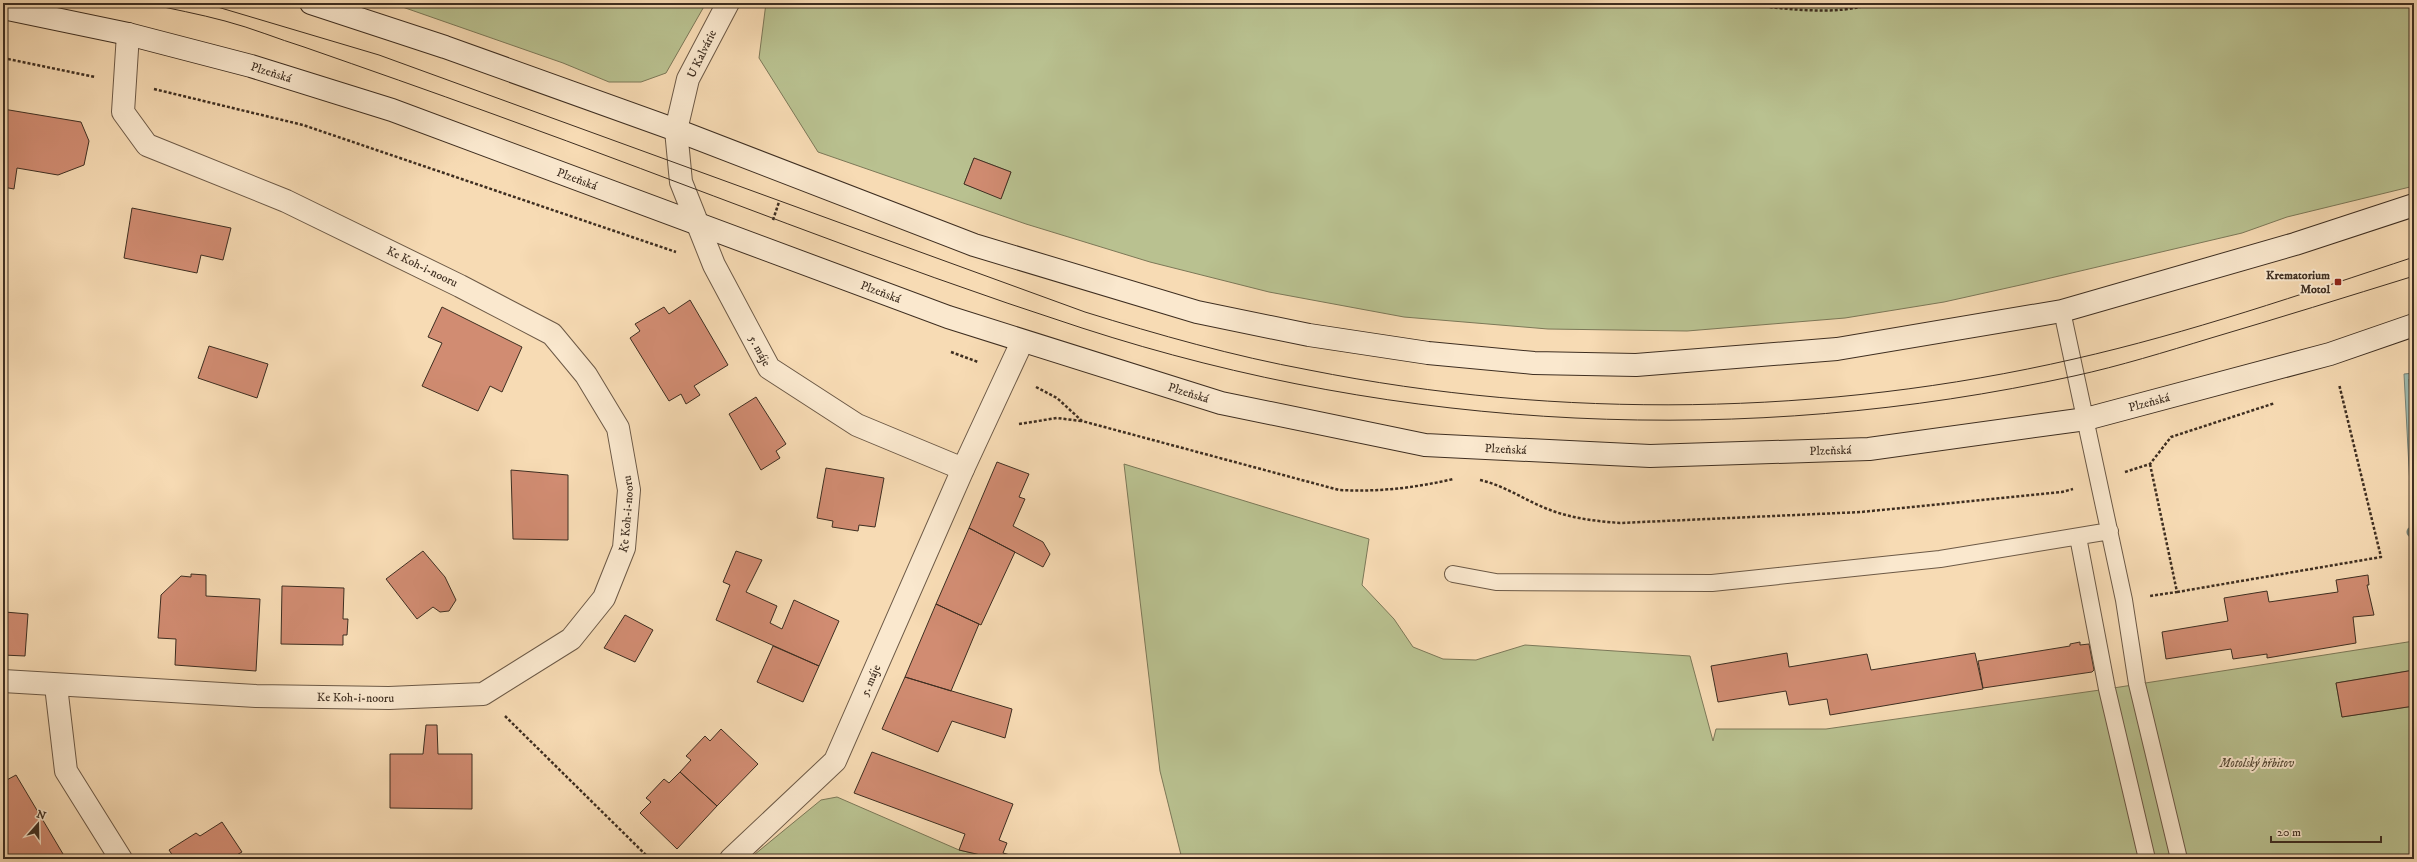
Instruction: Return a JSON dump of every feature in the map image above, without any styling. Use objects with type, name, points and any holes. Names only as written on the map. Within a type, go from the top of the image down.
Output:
[{"type":"main road","points":[[311,3],[445,47],[676,130],[974,245],[1197,312],[1309,335],[1428,354],[1534,363],[1636,365],[1836,349],[2062,311],[2295,244],[2414,205]]},
{"type":"main road","name":"U Kalvárie","points":[[676,130],[688,79],[728,3]]},
{"type":"main road","name":"Plzeňská","points":[[3,8],[128,34],[251,66],[392,110],[762,249],[1022,342],[1221,403],[1425,445],[1650,456],[1869,449],[2086,420],[2330,354],[2414,325]]},
{"type":"main road","name":"Ke Koh-i-nooru","points":[[3,681],[56,686],[256,696],[382,698],[483,694],[571,640],[604,598],[624,548],[629,490],[618,428],[586,375],[552,334],[460,286],[286,201],[147,145],[123,112],[128,34]]},
{"type":"main road","name":"5. máje","points":[[676,130],[681,182],[714,265],[769,368],[857,425],[963,469]]},
{"type":"main road","name":"5. máje","points":[[731,859],[836,761],[963,469],[1022,342]]},
{"type":"main road","points":[[56,686],[66,771],[121,859]]},
{"type":"lane","points":[[2062,311],[2124,600],[2137,684],[2179,859]]},
{"type":"lane","points":[[1453,574],[1496,582],[1712,583],[1940,559],[2110,531]]},
{"type":"lane","points":[[2078,537],[2107,689],[2147,859]]},
{"type":"path","points":[[1740,3],[1832,10],[1859,9],[1871,3]]},
{"type":"path","points":[[3,58],[125,83],[304,125],[714,265]]},
{"type":"path","points":[[762,249],[790,174]]},
{"type":"path","points":[[946,350],[983,364]]},
{"type":"path","points":[[2124,600],[2381,557],[2338,382]]},
{"type":"path","points":[[1036,387],[1057,398],[1082,421]]},
{"type":"path","points":[[979,434],[1032,420],[1057,418],[1082,421],[1339,490]]},
{"type":"path","points":[[2150,464],[2177,592]]},
{"type":"path","points":[[483,694],[650,859]]},
{"type":"green space","points":[[391,3],[706,3],[666,73],[641,82],[609,82],[563,63]]},
{"type":"green space","points":[[766,3],[2414,3],[2414,186],[2287,217],[2242,233],[1944,302],[1845,318],[1687,331],[1548,329],[1404,317],[1269,292],[1150,262],[1026,224],[818,152],[759,58]],"holes":[[[974,158],[1011,172],[1001,198],[964,184]]]},
{"type":"green space","name":"Motolský hřbitov","points":[[1124,464],[1369,539],[1362,585],[1394,619],[1413,647],[1443,659],[1476,660],[1525,645],[1690,656],[1713,741],[1716,729],[1826,729],[2107,689],[2414,641],[2414,670],[2336,683],[2342,717],[2414,706],[2414,859],[1182,859],[1160,771]]},
{"type":"green space","points":[[837,797],[959,850],[998,859],[749,859],[821,800]]},
{"type":"water","points":[[2414,373],[2414,503],[2410,486],[2404,374]]},
{"type":"building","points":[[3,109],[81,122],[89,141],[84,165],[58,175],[17,168],[14,189],[3,187]]},
{"type":"building","points":[[974,158],[1011,172],[1001,199],[964,184]]},
{"type":"building","points":[[132,208],[231,228],[223,260],[201,255],[197,273],[124,258]]},
{"type":"building","points":[[690,300],[728,365],[694,386],[700,395],[686,404],[681,394],[669,401],[630,338],[640,331],[635,324],[664,307],[669,314]]},
{"type":"building","points":[[442,307],[522,347],[502,392],[490,386],[478,411],[422,386],[442,343],[428,337]]},
{"type":"building","points":[[209,346],[268,364],[257,398],[198,378]]},
{"type":"building","points":[[756,397],[786,444],[776,451],[780,458],[761,470],[729,414]]},
{"type":"building","points":[[997,462],[1029,474],[1019,497],[1025,499],[1013,526],[1043,542],[1050,554],[1043,567],[969,528]]},
{"type":"building","points":[[826,468],[884,478],[875,527],[859,525],[858,531],[832,527],[833,521],[817,518]]},
{"type":"building","points":[[511,470],[568,475],[568,540],[513,539]]},
{"type":"building","points":[[969,528],[1015,552],[981,625],[936,604]]},
{"type":"building","points":[[423,551],[445,577],[456,600],[449,611],[440,612],[433,607],[417,619],[386,579]]},
{"type":"building","points":[[736,551],[762,560],[746,592],[777,606],[770,623],[782,629],[794,600],[839,621],[819,666],[716,620],[730,585],[723,582]]},
{"type":"building","points":[[191,574],[206,575],[206,596],[260,599],[256,671],[175,665],[176,639],[158,638],[161,595],[181,576],[191,577]]},
{"type":"building","points":[[2368,575],[2369,585],[2367,585],[2374,615],[2353,617],[2356,643],[2267,658],[2267,654],[2233,659],[2231,649],[2166,659],[2162,632],[2228,621],[2224,598],[2267,591],[2269,602],[2338,592],[2336,580]]},
{"type":"building","points":[[282,586],[344,588],[343,619],[348,619],[347,635],[343,635],[343,645],[281,644]]},
{"type":"building","points":[[936,604],[979,624],[951,691],[905,677]]},
{"type":"building","points":[[5,612],[28,614],[25,656],[3,655]]},
{"type":"building","points":[[625,615],[653,630],[635,662],[604,648]]},
{"type":"building","points":[[2080,642],[2080,645],[2089,644],[2094,670],[2092,672],[1983,688],[1978,661],[2070,646],[2070,644]]},
{"type":"building","points":[[773,646],[819,666],[803,702],[757,682]]},
{"type":"building","points":[[1787,653],[1789,667],[1867,654],[1871,670],[1975,653],[1983,689],[1830,715],[1827,699],[1789,705],[1786,691],[1718,702],[1711,666]]},
{"type":"building","points":[[2414,670],[2414,706],[2342,717],[2336,683]]},
{"type":"building","points":[[905,677],[1012,709],[1005,738],[952,721],[938,752],[882,729]]},
{"type":"building","points":[[426,725],[437,725],[438,754],[472,754],[472,809],[390,808],[390,754],[423,754]]},
{"type":"building","points":[[721,729],[758,764],[717,806],[680,772],[691,760],[686,756],[705,736],[710,741]]},
{"type":"building","points":[[872,752],[1013,804],[999,840],[1007,843],[1003,853],[1010,855],[1009,859],[998,859],[959,850],[965,834],[854,793]]},
{"type":"building","points":[[680,772],[717,806],[677,849],[640,813],[651,802],[646,798],[664,779],[669,783]]},
{"type":"building","points":[[16,775],[66,859],[3,859],[3,782]]},
{"type":"building","points":[[222,822],[242,852],[233,857],[235,859],[175,859],[169,850],[196,833],[200,836]]},
{"type":"tram line","points":[[145,3],[225,21],[304,47],[567,141],[934,278],[1082,328],[1203,363],[1326,390],[1450,408],[1575,418],[1700,420],[1826,414],[1950,399],[2074,376],[2108,368],[2414,276]]},
{"type":"tram line","points":[[204,3],[379,55],[1113,321],[1168,337],[1252,358],[1309,370],[1403,386],[1499,397],[1596,404],[1692,405],[1789,401],[1885,392],[1980,378],[2117,349],[2245,312],[2414,257]]},
{"type":"place","name":"Krematorium Motol","points":[[2338,282]]}]
